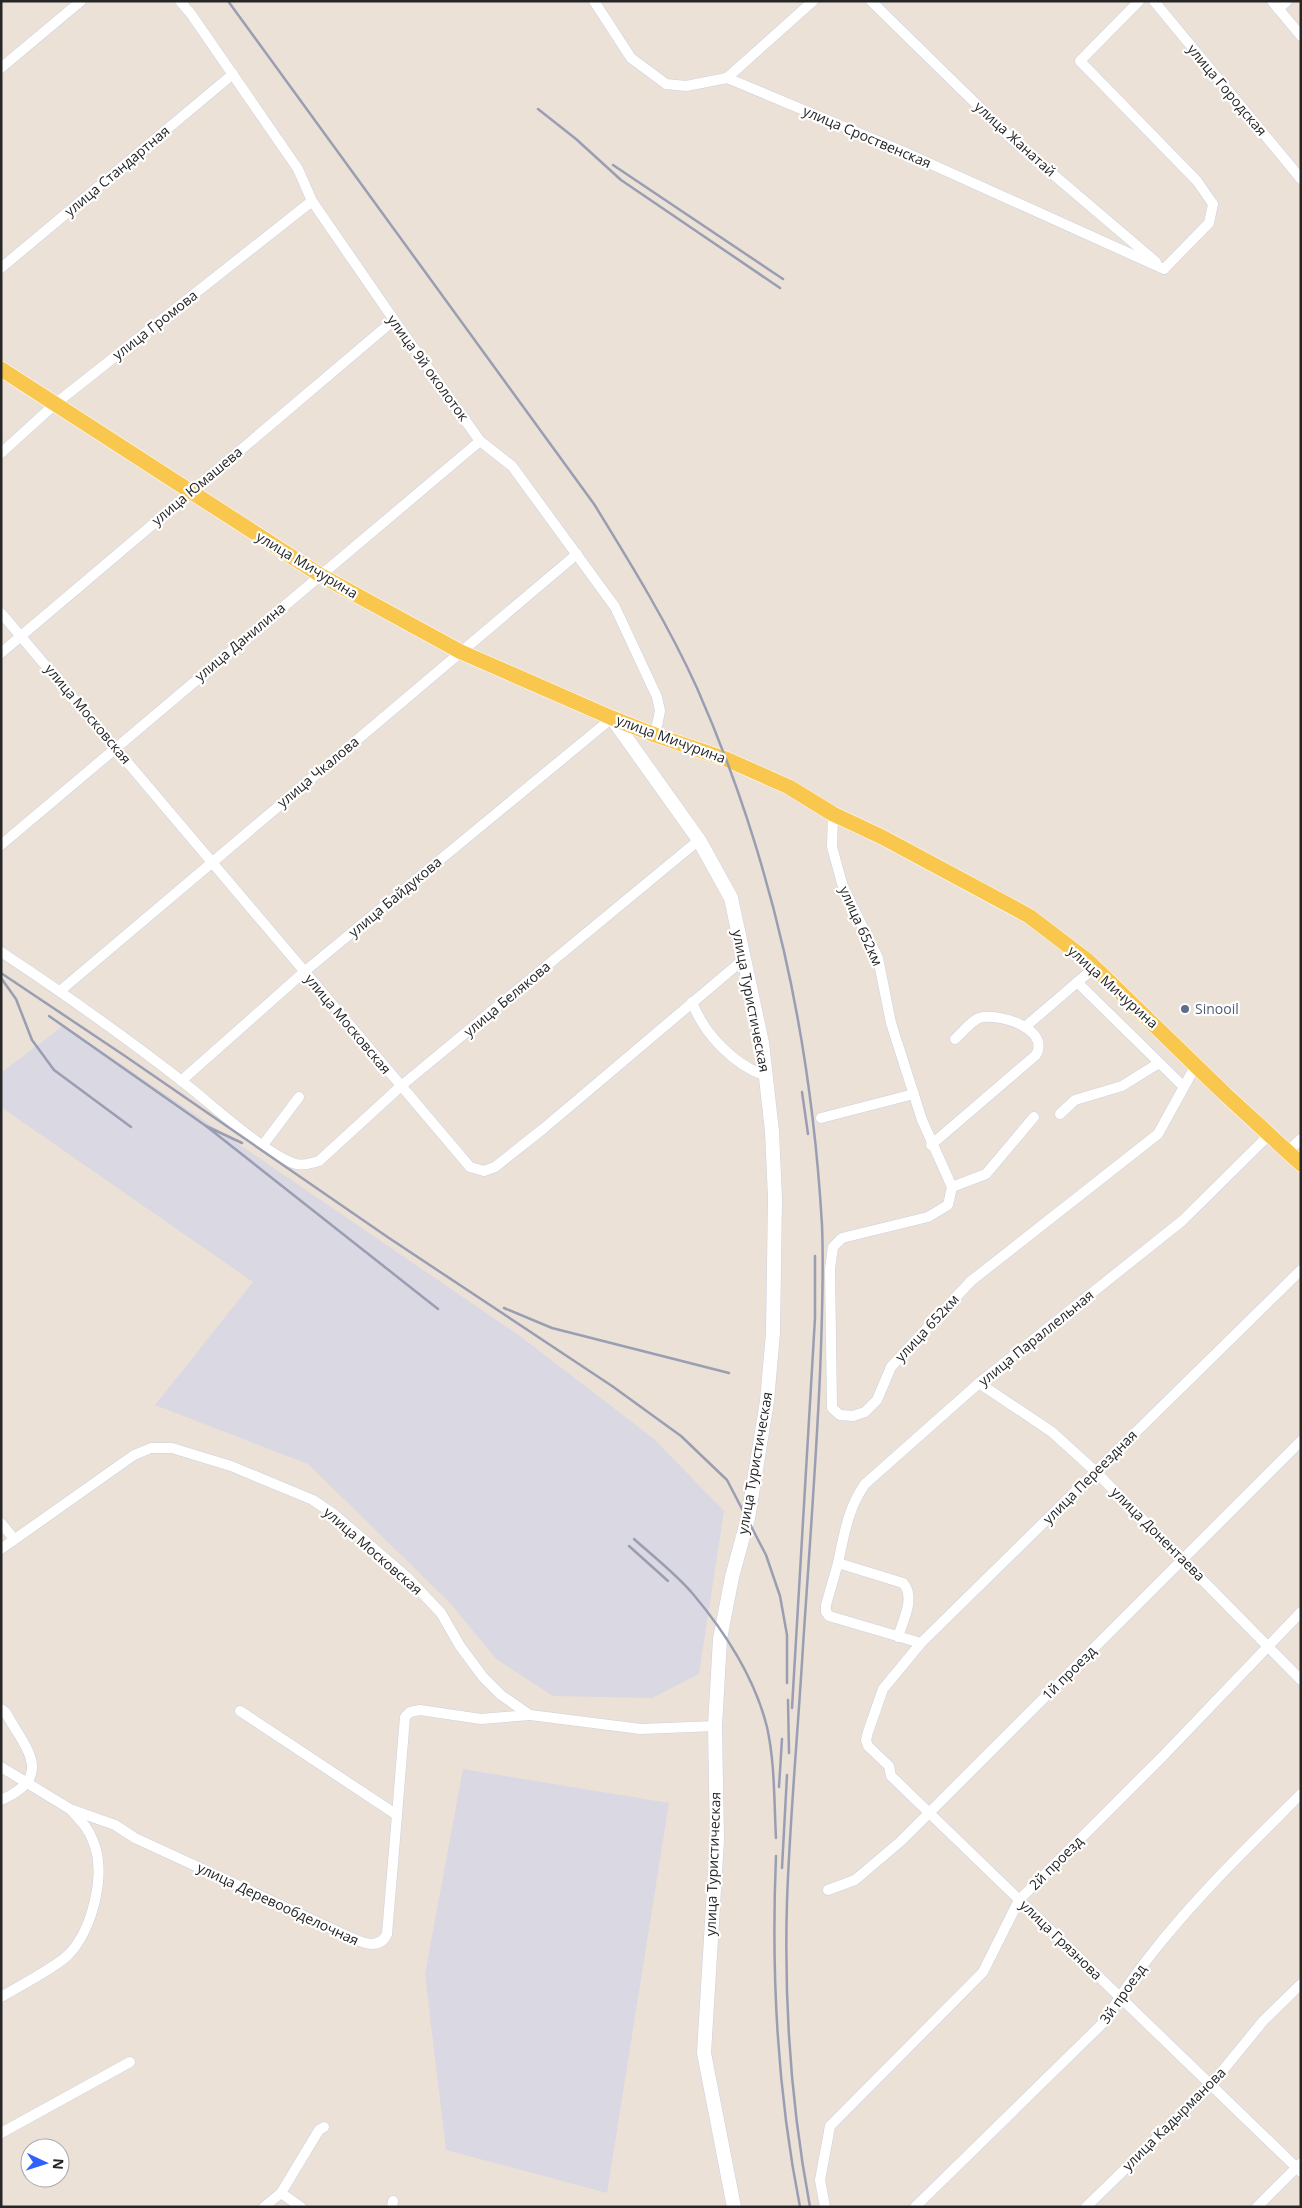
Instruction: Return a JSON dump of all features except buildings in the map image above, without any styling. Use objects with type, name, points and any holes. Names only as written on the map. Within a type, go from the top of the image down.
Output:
[{"type":"main road","name":"улица Мичурина","points":[[1,369],[320,575],[461,652],[655,736],[726,759],[789,787],[833,814],[882,837],[1020,911],[1095,967],[1196,1066],[1301,1164]]},
{"type":"street","points":[[1,68],[81,1]]},
{"type":"street","name":"улица 9й околоток","points":[[180,1],[298,169],[312,201],[480,441],[512,466],[615,607],[657,697],[660,710],[655,736]]},
{"type":"street","points":[[594,1],[630,58],[666,84],[686,86],[727,78],[814,1]]},
{"type":"street","name":"улица Жанатай","points":[[871,1],[1013,140],[1164,269]]},
{"type":"street","points":[[1139,1],[1080,60],[1197,181],[1213,204],[1210,223],[1164,269]]},
{"type":"street","name":"улица Городская","points":[[1154,1],[1301,179]]},
{"type":"street","points":[[1287,1],[1275,5],[1301,36]]},
{"type":"street","name":"улица Стандартная","points":[[1,268],[233,74]]},
{"type":"street","name":"улица Сроственская","points":[[727,78],[902,151],[1164,269]]},
{"type":"street","name":"улица Громова","points":[[1,453],[55,404],[312,201]]},
{"type":"street","name":"улица Юмашева","points":[[1,653],[394,320]]},
{"type":"street","name":"улица Данилина","points":[[1,845],[480,441]]},
{"type":"street","name":"улица Чкалова","points":[[60,991],[577,554]]},
{"type":"street","name":"улица Московская","points":[[1,613],[470,1168],[484,1170],[494,1167],[543,1129],[744,959]]},
{"type":"street","name":"улица Туристическая","points":[[612,718],[699,840],[731,898],[762,1043],[772,1131],[775,1198],[773,1333],[767,1401],[748,1518],[732,1577],[720,1639],[715,1726],[717,1840],[704,2053],[734,2207]]},
{"type":"street","name":"улица Байдукова","points":[[182,1081],[304,972],[612,718]]},
{"type":"street","name":"улица 652км","points":[[833,814],[832,847],[843,887],[878,958],[891,1023],[932,1145],[952,1187],[948,1205],[928,1217],[842,1238],[833,1246],[830,1269],[832,1408],[840,1415],[853,1416],[865,1412],[876,1400],[891,1367],[971,1281],[1158,1134],[1183,1086],[1196,1066]]},
{"type":"street","name":"улица Белякова","points":[[263,1145],[297,1164],[319,1161],[401,1086],[699,840]]},
{"type":"street","points":[[1,952],[60,991],[182,1081],[263,1145],[299,1097]]},
{"type":"street","points":[[1026,1027],[1095,967]]},
{"type":"street","points":[[1077,982],[1183,1086]]},
{"type":"street","points":[[692,1002],[702,1025],[736,1059],[752,1071],[766,1076]]},
{"type":"street","points":[[932,1145],[1036,1055],[1039,1049],[1038,1040],[1022,1024],[990,1016],[977,1019],[955,1039]]},
{"type":"street","points":[[1060,1114],[1075,1100],[1122,1086],[1159,1064]]},
{"type":"street","points":[[821,1118],[914,1094]]},
{"type":"street","points":[[952,1187],[986,1174],[1034,1117]]},
{"type":"street","name":"улица Параллельная","points":[[898,1637],[829,1616],[826,1612],[826,1604],[848,1518],[856,1498],[865,1484],[980,1383],[1182,1221],[1269,1135]]},
{"type":"street","points":[[1288,1151],[1301,1139]]},
{"type":"street","name":"улица Переездная","points":[[884,1689],[921,1644],[1301,1270]]},
{"type":"street","name":"улица Донентаева","points":[[980,1383],[1052,1432],[1096,1472],[1184,1559],[1266,1646],[1301,1680]]},
{"type":"street","name":"1й проезд","points":[[828,1890],[855,1880],[901,1841],[1301,1441]]},
{"type":"street","name":"улица Московская","points":[[1,1549],[134,1455],[151,1448],[172,1448],[231,1466],[313,1500],[335,1515],[407,1577],[442,1613],[460,1646],[483,1677],[500,1695],[530,1715],[641,1729],[715,1726]]},
{"type":"street","points":[[1,1523],[14,1539]]},
{"type":"street","points":[[838,1562],[903,1583],[908,1588],[910,1598],[898,1637],[921,1644]]},
{"type":"street","name":"2й проезд","points":[[825,2207],[820,2180],[830,2126],[983,1972],[1019,1900],[1164,1755],[1266,1646],[1301,1612]]},
{"type":"street","name":"улица Грязнова","points":[[884,1689],[866,1740],[868,1746],[889,1766],[890,1776],[1119,1995],[1210,2086],[1299,2168]]},
{"type":"street","points":[[1,1709],[6,1713],[31,1754],[33,1765],[27,1783],[1,1800]]},
{"type":"street","name":"улица Деревообделочная","points":[[1,1767],[70,1809],[115,1825],[135,1838],[343,1934],[366,1944],[378,1944],[384,1941],[387,1934],[405,1717],[410,1712],[420,1710],[481,1719],[530,1715]]},
{"type":"street","points":[[240,1711],[397,1815]]},
{"type":"street","name":"3й проезд","points":[[915,2207],[1105,2021],[1119,1995],[1172,1928],[1230,1864],[1301,1794]]},
{"type":"street","points":[[1,1997],[65,1958],[80,1938],[86,1924],[100,1872],[98,1855],[86,1828],[70,1809]]},
{"type":"street","name":"улица Кадырманова","points":[[1086,2207],[1210,2086],[1264,2020],[1301,1984]]},
{"type":"street","points":[[1,2133],[130,2062]]},
{"type":"street","points":[[264,2207],[281,2193],[319,2130],[324,2127]]},
{"type":"street","points":[[1257,2207],[1299,2168]]},
{"type":"street","points":[[281,2193],[301,2207]]},
{"type":"shaded area","points":[[64,1025],[520,1336],[654,1439],[724,1511],[699,1674],[652,1698],[553,1696],[496,1659],[450,1603],[308,1464],[155,1405],[253,1282],[1,1107],[1,1073]]},
{"type":"shaded area","points":[[463,1769],[669,1803],[607,2193],[446,2150],[425,1974]]},
{"type":"railway","points":[[228,1],[594,504],[622,549],[649,594],[697,688],[724,753],[747,818],[767,884],[798,1018],[809,1086],[817,1155],[822,1225],[823,1262],[818,1408],[790,1837],[786,1939],[790,2054],[798,2131],[810,2207]]},
{"type":"railway","points":[[538,109],[576,139],[621,180],[780,288]]},
{"type":"railway","points":[[613,165],[783,279]]},
{"type":"railway","points":[[1,973],[389,1238],[612,1386],[681,1436],[727,1480],[766,1555],[780,1596],[787,1635],[787,1683]]},
{"type":"railway","points":[[1,978],[16,999],[32,1040],[54,1070],[131,1127]]},
{"type":"railway","points":[[49,1016],[206,1126]]},
{"type":"railway","points":[[802,1092],[808,1134]]},
{"type":"railway","points":[[242,1143],[206,1126],[438,1309]]},
{"type":"railway","points":[[792,1708],[815,1318],[815,1256]]},
{"type":"railway","points":[[504,1308],[552,1328],[729,1373]]},
{"type":"railway","points":[[634,1539],[693,1594],[727,1640],[747,1674],[762,1709],[770,1741],[776,1838]]},
{"type":"railway","points":[[629,1546],[668,1581]]},
{"type":"railway","points":[[788,1700],[789,1753]]},
{"type":"railway","points":[[779,1787],[782,1739]]},
{"type":"railway","points":[[782,1868],[787,1775]]},
{"type":"railway","points":[[776,1856],[774,1944],[781,2076],[792,2163],[800,2207]]},
{"type":"place","name":"Sinooil","points":[[1185,1009]]}]
